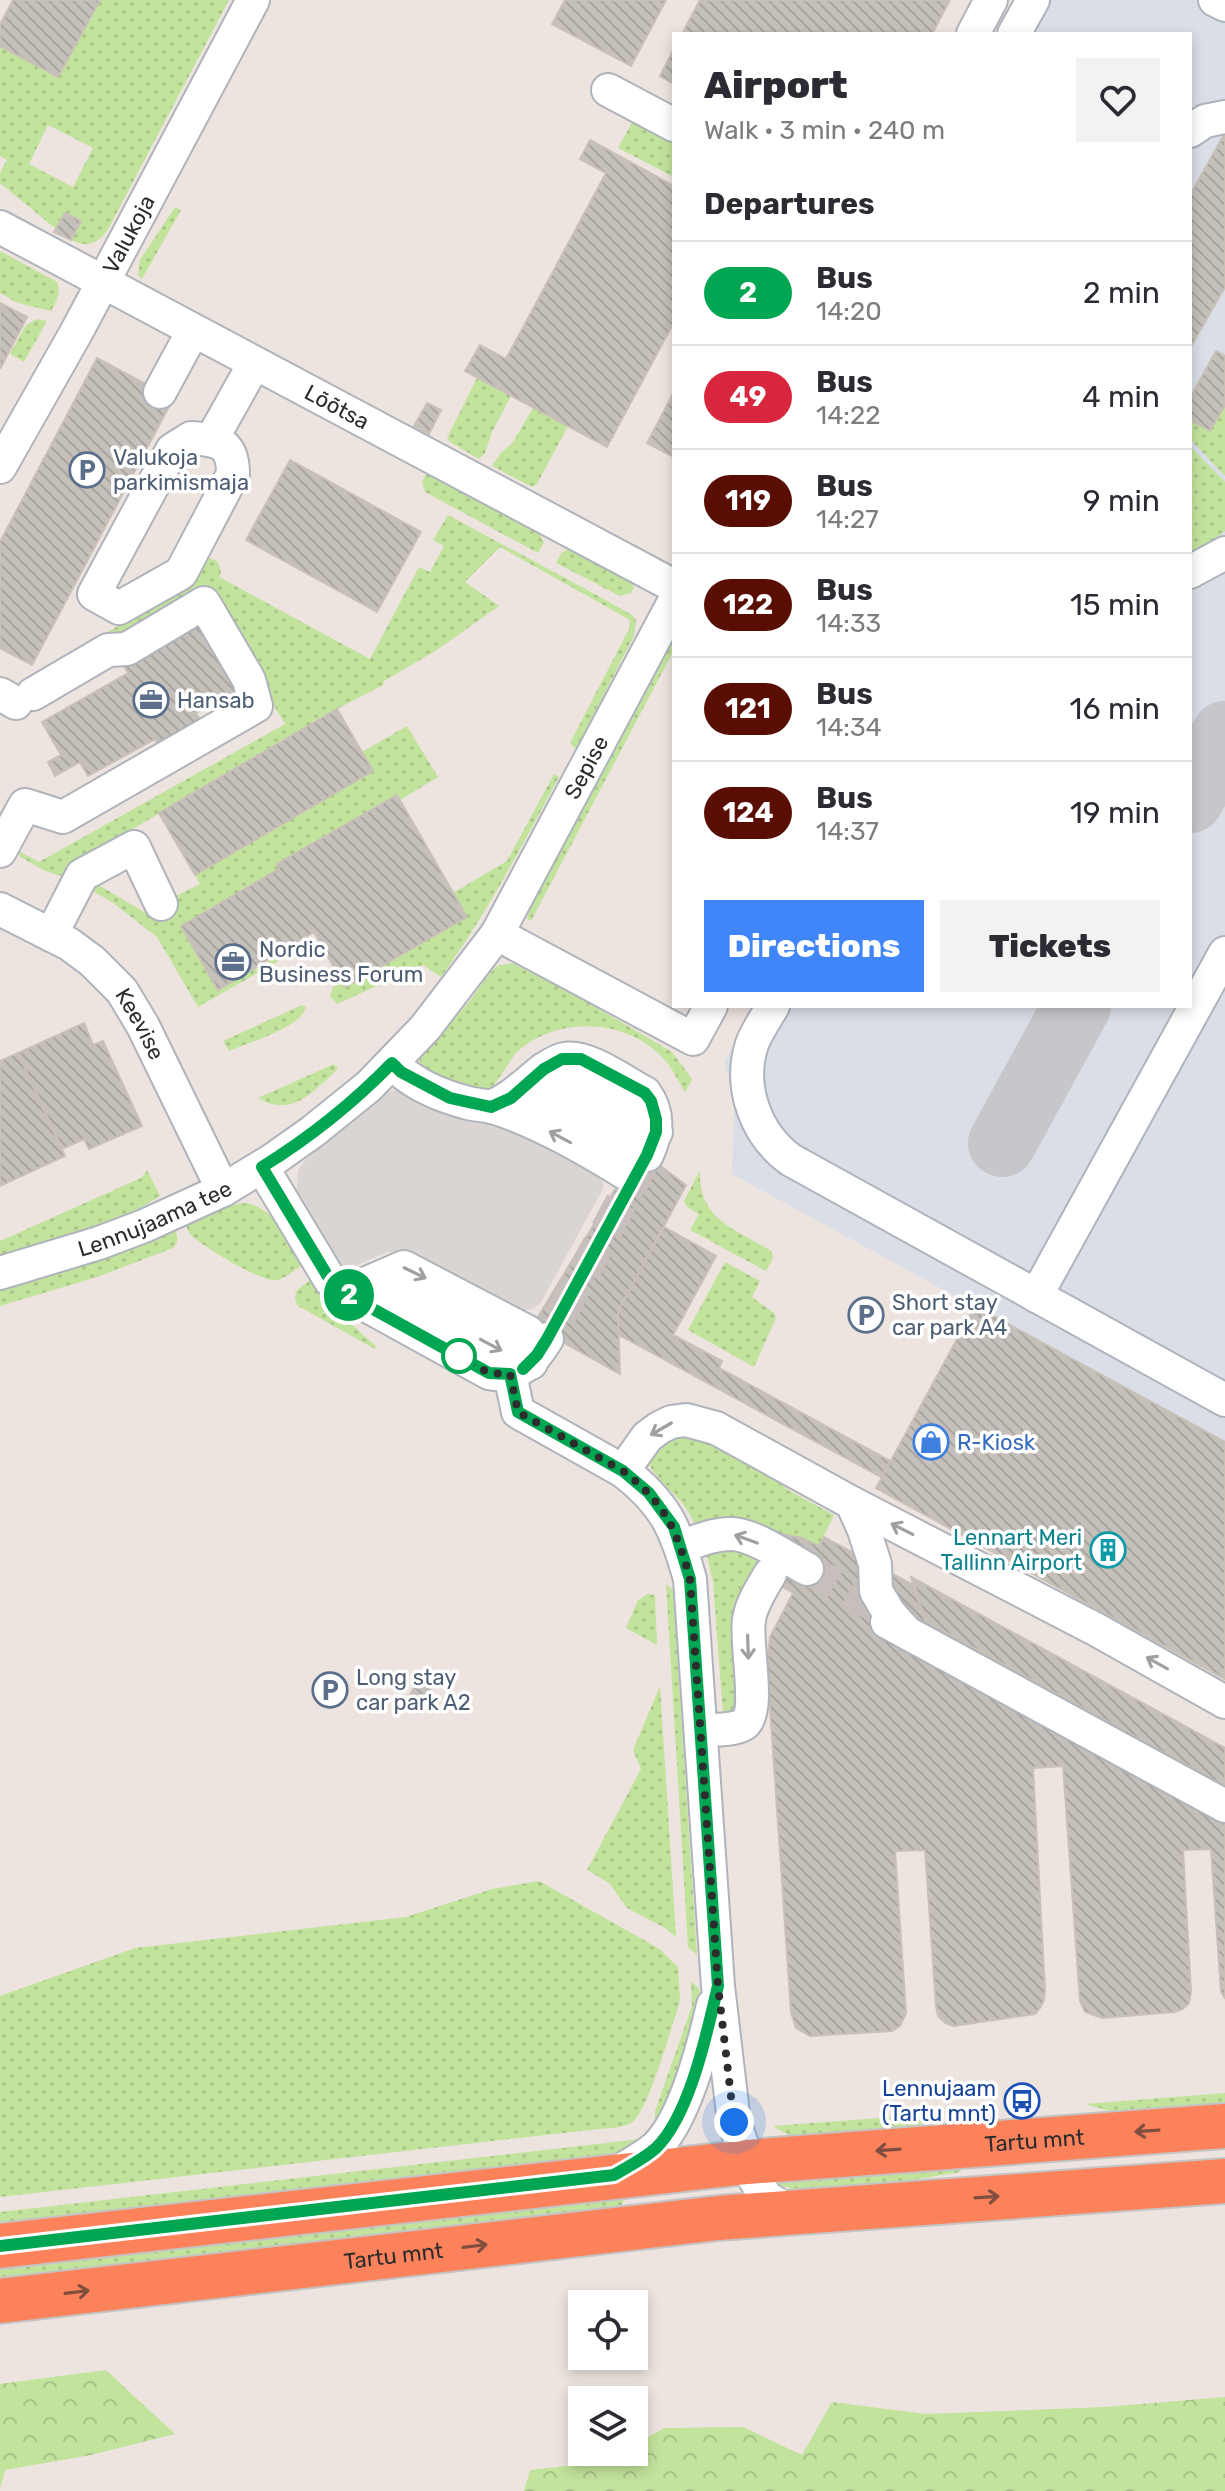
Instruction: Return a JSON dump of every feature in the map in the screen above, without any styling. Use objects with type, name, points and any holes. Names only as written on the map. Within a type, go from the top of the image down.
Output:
[{"type":"highway","name":"Tartu mnt","points":[[0,2246],[614,2175],[1225,2126]]},
{"type":"highway","name":"Tartu mnt","points":[[0,2301],[718,2218],[1225,2181]]},
{"type":"street","name":"Valukoja","points":[[0,467],[253,0]]},
{"type":"street","points":[[974,32],[991,0]]},
{"type":"street","points":[[1015,32],[1033,0]]},
{"type":"street","points":[[1215,0],[1225,5]]},
{"type":"street","points":[[608,90],[672,124]]},
{"type":"street","points":[[1192,130],[1205,121],[1225,117]]},
{"type":"street","name":"Lõõtsa","points":[[0,227],[672,585]]},
{"type":"street","points":[[160,392],[193,331]]},
{"type":"street","points":[[219,443],[260,367]]},
{"type":"street","points":[[191,438],[219,443],[233,459],[233,474],[181,573],[119,608],[94,594],[172,450],[191,438]]},
{"type":"street","points":[[1192,571],[1225,553]]},
{"type":"street","points":[[0,851],[25,805],[63,817],[256,706],[249,680],[204,603],[127,649],[108,650],[16,697]]},
{"type":"street","name":"Sepise","points":[[497,934],[672,606]]},
{"type":"street","points":[[51,935],[82,875],[134,847],[161,904]]},
{"type":"street","name":"Keevise","points":[[0,909],[51,935],[92,961],[122,991],[143,1026],[223,1190]]},
{"type":"street","points":[[497,934],[693,1039],[710,1008]]},
{"type":"street","name":"Lennujaama tee","points":[[0,1273],[144,1226],[223,1190],[262,1167],[369,1086],[448,1001],[497,934]]},
{"type":"street","points":[[1036,1296],[1225,953]]},
{"type":"street","points":[[772,1008],[753,1042],[747,1063],[747,1086],[762,1129],[775,1148],[791,1160],[1225,1400]]},
{"type":"street","points":[[392,1063],[401,1072],[450,1098],[491,1107],[543,1128],[642,1153],[632,1116],[533,1078],[511,1098],[491,1107]]},
{"type":"street","points":[[262,1167],[330,1280],[344,1293],[489,1373],[529,1352]]},
{"type":"street","points":[[344,1293],[374,1280],[501,1350],[529,1352]]},
{"type":"street","points":[[529,1352],[518,1412],[623,1471],[663,1510],[674,1527],[681,1547],[690,1579],[718,1986],[734,2122],[754,2178],[766,2197],[789,2212]]},
{"type":"street","points":[[623,1471],[647,1437],[671,1422],[686,1420],[716,1428],[852,1503],[1097,1630],[1225,1702]]},
{"type":"street","points":[[779,1462],[794,1481],[835,1504],[843,1513],[874,1602],[906,1632],[1225,1806]]},
{"type":"street","points":[[852,1503],[875,1564],[874,1602]]},
{"type":"street","points":[[681,1547],[706,1538],[735,1534],[747,1537],[807,1569]]},
{"type":"street","points":[[701,1731],[739,1727],[751,1715],[747,1641],[749,1618],[770,1574]]},
{"type":"street","points":[[614,2175],[655,2148],[670,2128],[704,2045],[718,1986]]},
{"type":"street","points":[[1156,2185],[1179,2165],[1225,2158]]},
{"type":"shaded area","points":[[1016,0],[1225,0],[1225,1444],[732,1174],[734,1105],[725,1062],[754,1008],[1192,1008],[1192,32],[1000,32]]},
{"type":"shaded area","points":[[402,1089],[473,1122],[539,1137],[600,1174],[604,1187],[540,1304],[532,1309],[517,1312],[395,1252],[387,1252],[342,1272],[296,1199],[298,1171],[303,1162],[385,1093]]},
{"type":"green space","points":[[100,0],[229,0],[107,231],[91,243],[71,240],[80,221],[65,213],[56,229],[0,183],[0,173],[7,160],[0,156],[0,46],[58,77]],"holes":[[[48,125],[93,148],[73,187],[29,164]]]},
{"type":"green space","points":[[637,113],[672,132],[672,176],[618,148]]},
{"type":"green space","points":[[175,207],[181,210],[142,279],[138,275],[140,260]]},
{"type":"green space","points":[[0,251],[57,282],[58,296],[51,311],[18,303],[0,293]]},
{"type":"green space","points":[[37,319],[47,321],[24,362],[10,354],[26,325]]},
{"type":"green space","points":[[477,378],[511,396],[485,453],[479,459],[447,438]]},
{"type":"green space","points":[[1225,405],[1225,476],[1192,441],[1192,421],[1210,431]]},
{"type":"green space","points":[[533,408],[568,426],[537,484],[532,487],[492,466],[513,442]]},
{"type":"green space","points":[[1192,448],[1225,482],[1225,531],[1192,556]]},
{"type":"green space","points":[[427,472],[538,532],[544,542],[538,553],[425,492],[422,482]]},
{"type":"green space","points":[[448,515],[604,599],[636,620],[634,636],[576,749],[570,743],[629,629],[630,620],[500,547],[465,582],[499,606],[437,650],[384,681],[383,685],[102,847],[68,878],[45,871],[19,856],[20,852],[39,862],[285,724],[201,585],[33,685],[35,674],[196,581],[201,565],[210,558],[218,562],[219,577],[370,659],[419,567],[430,572],[444,546],[433,540]]},
{"type":"green space","points":[[567,550],[631,582],[634,587],[631,593],[620,596],[556,563],[562,552]]},
{"type":"green space","points":[[672,644],[672,654],[531,921],[527,919],[530,908]]},
{"type":"green space","points":[[407,726],[438,777],[278,864],[279,869],[181,926],[218,990],[276,957],[278,961],[198,1007],[157,937],[112,902],[89,889],[92,881],[144,912],[200,884],[195,875],[373,771],[362,752]]},
{"type":"green space","points":[[554,774],[559,777],[518,854],[441,977],[423,965],[337,1004],[330,996],[338,975],[345,986],[467,917],[453,893],[507,861]]},
{"type":"green space","points":[[512,963],[577,996],[672,1052],[692,1079],[685,1093],[661,1056],[646,1044],[611,1029],[592,1026],[553,1031],[535,1039],[515,1054],[489,1089],[481,1091],[463,1088],[419,1068],[420,1059],[490,973],[497,966]]},
{"type":"green space","points":[[302,1005],[306,1007],[302,1015],[273,1034],[229,1051],[223,1041]]},
{"type":"green space","points":[[334,1064],[338,1069],[301,1100],[282,1105],[258,1098]]},
{"type":"green space","points":[[147,1170],[160,1196],[118,1221],[0,1258],[0,1241],[141,1178]]},
{"type":"green space","points":[[700,1170],[705,1201],[712,1212],[732,1229],[771,1251],[773,1258],[766,1271],[690,1230],[699,1214],[687,1207],[684,1201]]},
{"type":"green space","points":[[247,1203],[274,1219],[305,1263],[284,1277],[270,1280],[224,1258],[188,1230],[186,1225],[208,1214],[231,1205]]},
{"type":"green space","points":[[175,1230],[177,1239],[173,1248],[97,1277],[0,1306],[0,1289],[109,1257]]},
{"type":"green space","points":[[725,1262],[760,1281],[752,1297],[774,1313],[776,1318],[754,1367],[688,1330]]},
{"type":"green space","points":[[310,1280],[315,1280],[343,1317],[376,1346],[375,1349],[298,1306],[296,1291]]},
{"type":"green space","points":[[687,1431],[772,1474],[788,1490],[834,1515],[819,1546],[775,1533],[696,1526],[649,1463],[665,1443]]},
{"type":"green space","points":[[726,1547],[749,1553],[760,1564],[746,1708],[723,1714],[713,1582],[707,1556]]},
{"type":"green space","points":[[666,1584],[673,1590],[697,1955],[688,1947]]},
{"type":"green space","points":[[648,1594],[655,1595],[657,1645],[626,1628],[638,1600]]},
{"type":"green space","points":[[660,1686],[676,1937],[627,1908],[609,1883],[587,1870],[641,1769],[633,1750]]},
{"type":"green space","points":[[539,1881],[658,1948],[678,1967],[680,2000],[677,2011],[651,2089],[631,2123],[615,2128],[0,2197],[0,1996],[135,1948],[406,1917],[492,1889]]},
{"type":"green space","points":[[691,1981],[699,1989],[702,2010],[663,2120],[655,2120],[655,2111],[692,2006]]},
{"type":"green space","points":[[1225,2093],[1225,2105],[1117,2113],[1085,2104]]},
{"type":"green space","points":[[947,2113],[920,2125],[790,2136],[773,2126]]},
{"type":"green space","points":[[641,2139],[622,2152],[611,2155],[0,2225],[0,2212]]},
{"type":"green space","points":[[960,2168],[961,2172],[852,2190],[809,2193],[778,2185],[779,2182]]},
{"type":"green space","points":[[626,2197],[621,2206],[610,2213],[0,2283],[0,2270]]},
{"type":"green space","points":[[106,2370],[175,2434],[91,2455],[5,2470],[0,2489],[0,2384]]},
{"type":"green space","points":[[1225,2397],[1225,2491],[524,2491],[530,2470],[568,2466],[648,2466],[648,2437],[664,2428],[743,2427],[802,2455],[832,2402],[926,2414],[1104,2407]]},
{"type":"building","points":[[13,0],[100,0],[58,77],[0,46],[0,25]]},
{"type":"building","points":[[565,0],[666,0],[631,66],[552,24]]},
{"type":"building","points":[[700,0],[950,0],[933,32],[683,32]]},
{"type":"building","points":[[672,53],[672,83],[660,76]]},
{"type":"building","points":[[1225,133],[1225,287],[1192,345],[1192,191]]},
{"type":"building","points":[[590,140],[672,185],[672,326],[607,447],[465,371],[480,345],[506,359],[606,173],[580,159]]},
{"type":"building","points":[[65,213],[81,221],[71,240],[54,232]]},
{"type":"building","points":[[0,303],[27,317],[0,369]]},
{"type":"building","points":[[1216,351],[1225,356],[1225,405],[1210,431],[1192,421],[1192,394]]},
{"type":"building","name":"Valukoja parkimismaja","points":[[97,358],[173,399],[32,665],[0,648],[0,542]]},
{"type":"building","points":[[672,396],[672,456],[647,443]]},
{"type":"building","points":[[427,403],[441,410],[429,434],[414,426]]},
{"type":"building","points":[[290,460],[421,532],[377,612],[246,540]]},
{"type":"building","name":"Hansab","points":[[206,617],[244,686],[196,713],[202,723],[159,747],[155,739],[88,776],[80,762],[55,776],[48,762],[61,755],[42,722],[128,673],[123,664]]},
{"type":"building","points":[[337,709],[373,771],[195,875],[159,813]]},
{"type":"building","points":[[397,795],[467,917],[345,987],[314,932],[218,990],[181,926],[279,869],[277,864]]},
{"type":"building","points":[[84,1023],[93,1045],[103,1041],[142,1126],[89,1149],[84,1139],[62,1149],[18,1053]]},
{"type":"building","points":[[18,1053],[65,1156],[0,1186],[0,1061]]},
{"type":"building","points":[[639,1150],[686,1185],[618,1311],[620,1374],[557,1339],[524,1340]]},
{"type":"building","points":[[664,1227],[716,1256],[673,1335],[722,1361],[719,1368],[890,1461],[881,1477],[619,1335],[618,1311]]},
{"type":"building","name":"Lennart Meri Tallinn Airport","points":[[975,1306],[1225,1442],[1225,1679],[876,1488]]},
{"type":"building","points":[[775,1533],[802,1538],[819,1546],[824,1537],[915,1586],[925,1621],[1225,1786],[1225,1998],[1221,1992],[1211,1849],[1183,1850],[1191,1992],[1189,2003],[1174,2012],[1102,2018],[1085,2012],[1080,2001],[1063,1766],[1033,1768],[1045,1990],[1044,2000],[1035,2014],[953,2026],[938,2016],[925,1850],[895,1851],[906,2013],[900,2026],[892,2031],[810,2036],[796,2028],[791,2012],[767,1664],[770,1637],[793,1593],[781,1586],[760,1564]]},
{"type":"building","points":[[911,1577],[1225,1748],[1225,1786],[925,1621]]},
{"type":"building","points":[[422,1673],[435,1680],[418,1713],[404,1706]]},
{"type":"taxiway","points":[[1192,795],[1225,735]]},
{"type":"taxiway","points":[[1002,1143],[1076,1008]]},
{"type":"tunnel","points":[[528,1332],[547,1339],[647,1155]]},
{"type":"tunnel","points":[[807,1569],[900,1620]]},
{"type":"bus line","name":"2","points":[[0,2246],[614,2175],[655,2148],[670,2128],[704,2045],[718,1986],[690,1579],[674,1527],[649,1493],[623,1471],[518,1412],[510,1374],[489,1373],[344,1293],[330,1280],[262,1167],[312,1132],[392,1063],[420,1084],[450,1098],[491,1107],[511,1098],[544,1069],[562,1059],[581,1059],[645,1093],[655,1110],[656,1132],[647,1155],[547,1339],[531,1363],[523,1369]]},
{"type":"place","name":"Valukoja parkimismaja","points":[[87,470]]},
{"type":"place","name":"Hansab","points":[[151,700]]},
{"type":"place","name":"Nordic Business Forum","points":[[233,962]]},
{"type":"place","name":"Short stay car park A4","points":[[866,1315]]},
{"type":"place","name":"R-Kiosk","points":[[931,1442]]},
{"type":"place","name":"Lennart Meri Tallinn Airport","points":[[1108,1550]]},
{"type":"place","name":"Long stay car park A2","points":[[330,1690]]},
{"type":"place","name":"Lennujaam (Tartu mnt)","points":[[1022,2101]]},
{"type":"route","points":[[459,1356],[489,1373],[510,1374],[518,1412],[634,1479],[649,1493],[674,1527],[690,1579],[718,1986],[734,2122]]}]
